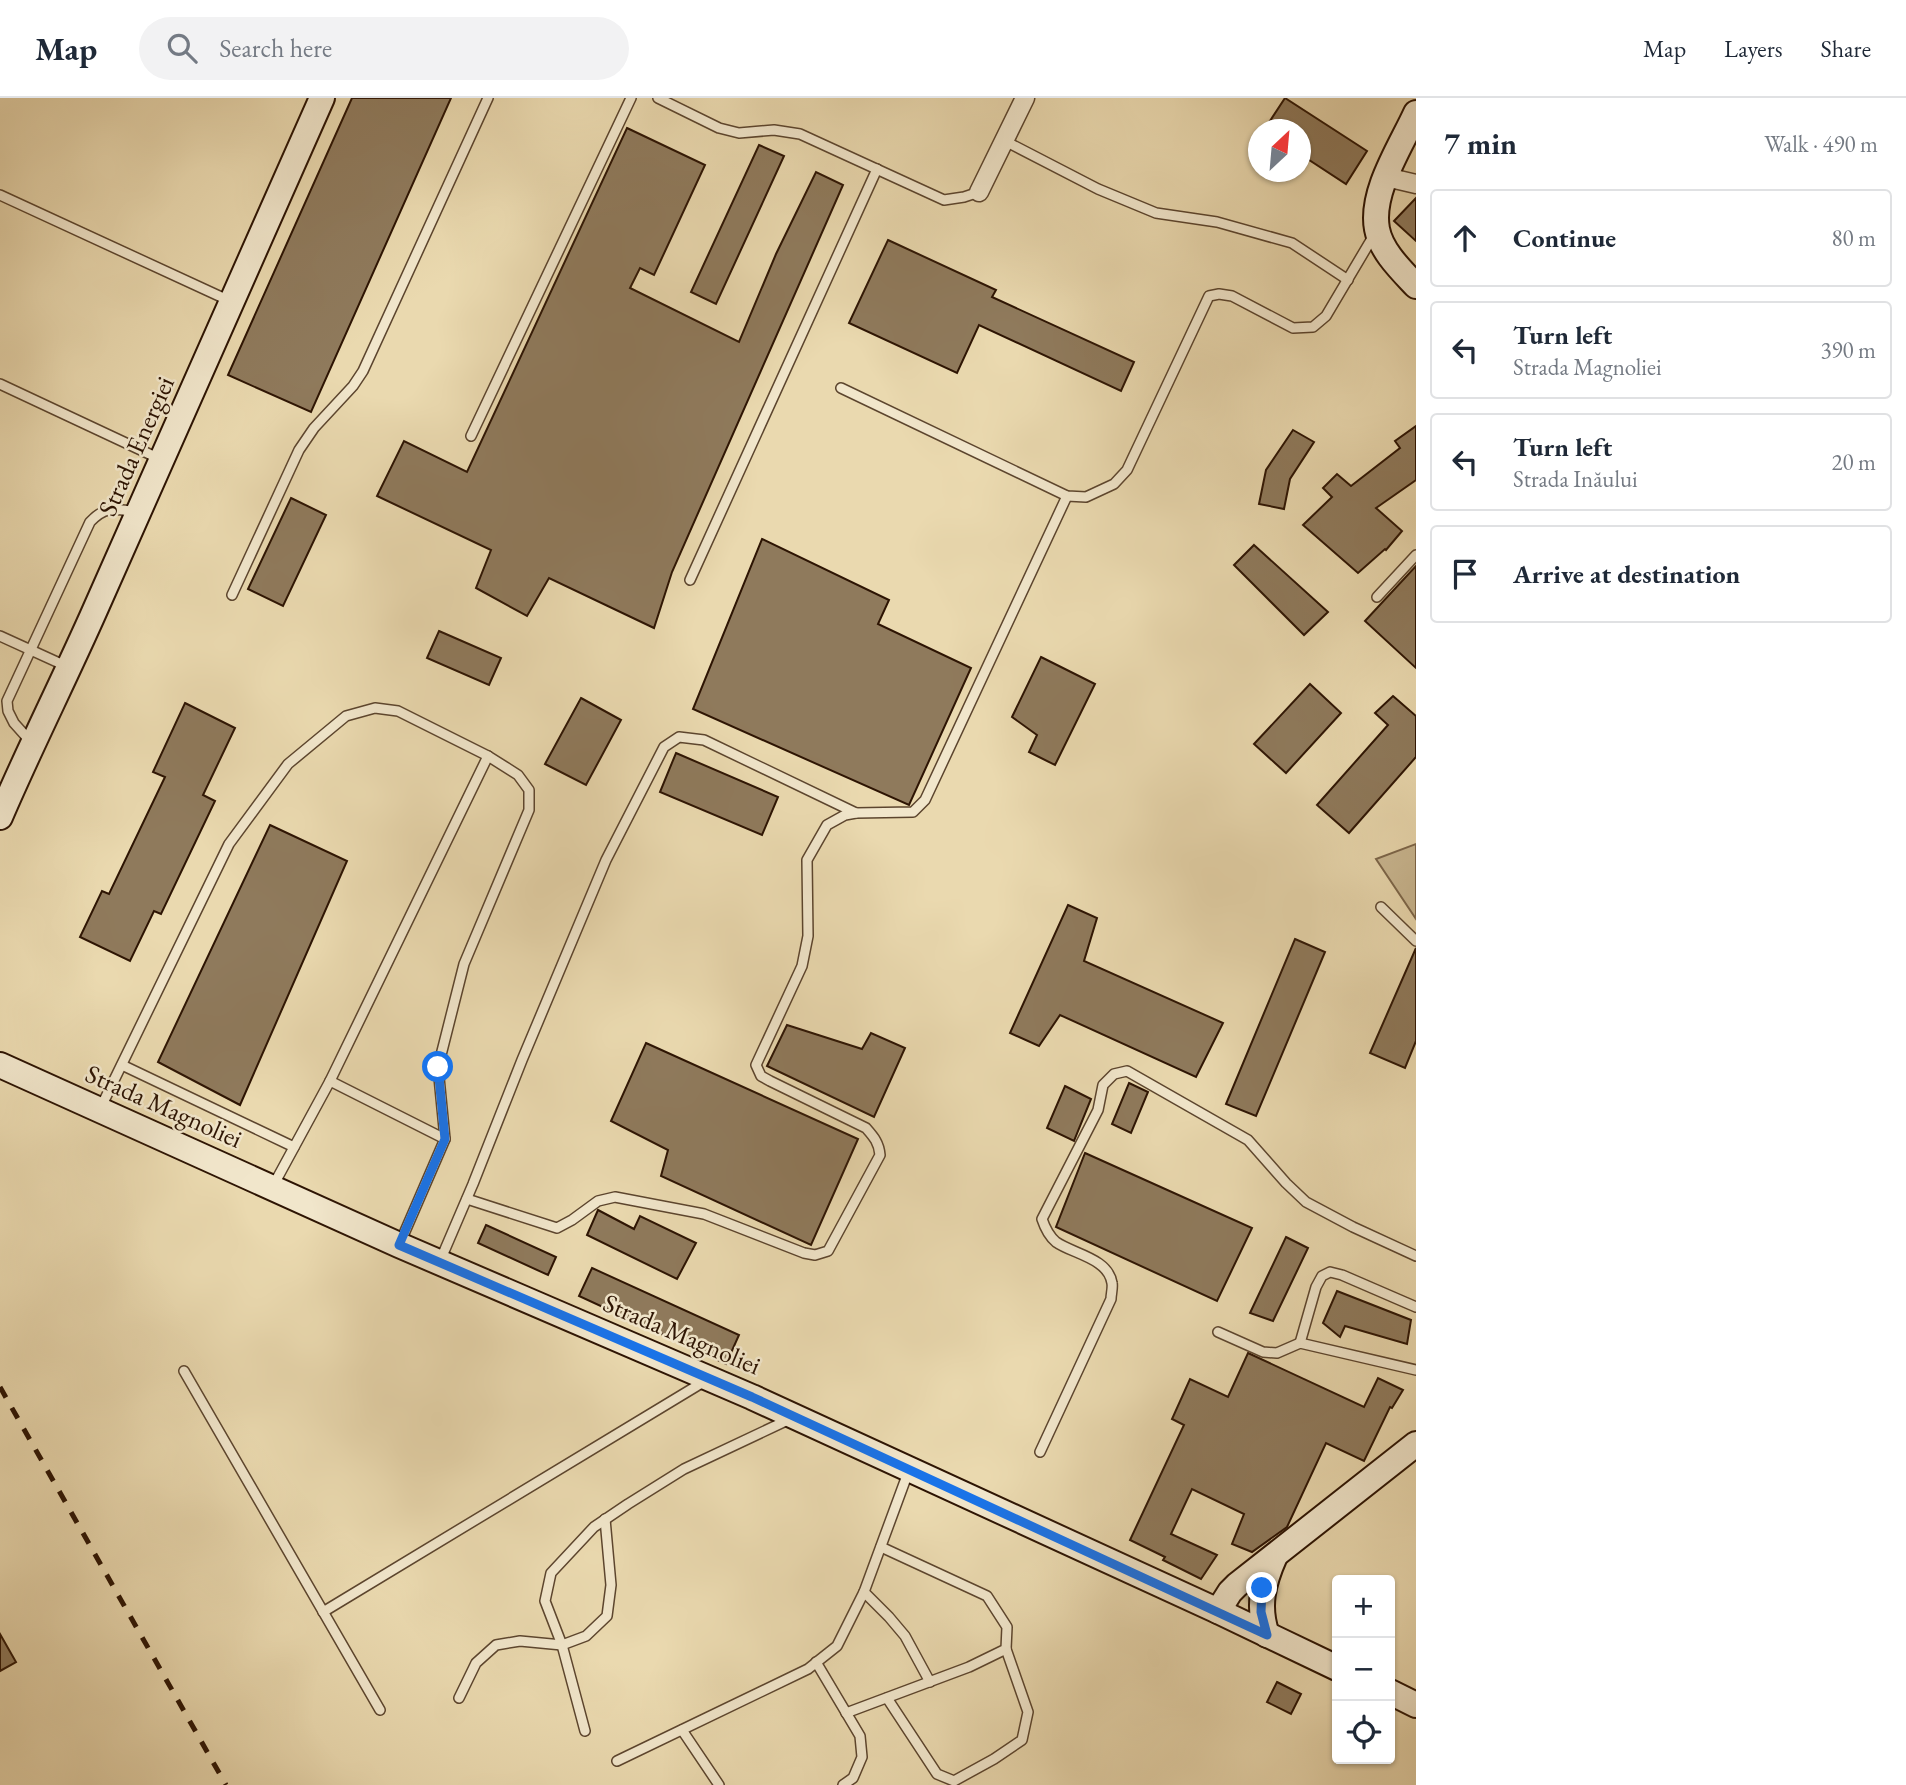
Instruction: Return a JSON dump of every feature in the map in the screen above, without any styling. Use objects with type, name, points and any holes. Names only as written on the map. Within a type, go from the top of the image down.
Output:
[{"type":"main road","name":"Strada Energiei","points":[[0,817],[139,512],[322,98]]},
{"type":"main road","points":[[1416,113],[1378,195],[1376,214],[1377,231],[1384,246],[1416,286]]},
{"type":"main road","name":"Strada Magnoliei","points":[[0,1065],[399,1245],[795,1416],[1332,1666]]},
{"type":"main road","points":[[1219,1611],[1230,1592],[1277,1552],[1416,1444]]},
{"type":"main road","points":[[1267,1635],[1263,1623],[1262,1588],[1277,1552]]},
{"type":"main road","points":[[1395,1694],[1416,1705]]},
{"type":"street","points":[[979,192],[1025,98]]},
{"type":"street","points":[[1386,177],[1416,184]]},
{"type":"lane","points":[[232,595],[299,450],[314,428],[353,386],[363,371],[488,98]]},
{"type":"lane","points":[[471,436],[631,98]]},
{"type":"lane","points":[[658,98],[719,128],[739,133],[774,130],[800,134],[944,200],[979,192]]},
{"type":"lane","points":[[1005,141],[1098,189],[1156,213],[1217,222],[1292,243],[1348,280]]},
{"type":"lane","points":[[690,580],[877,169]]},
{"type":"lane","points":[[0,195],[232,302]]},
{"type":"lane","points":[[841,388],[1067,496],[1086,497],[1114,484],[1127,470],[1209,296],[1232,296],[1293,328],[1313,327],[1326,316],[1377,231]]},
{"type":"lane","points":[[0,384],[162,460]]},
{"type":"lane","points":[[467,1199],[557,1228],[598,1201],[614,1196],[704,1214],[804,1253],[815,1255],[828,1251],[880,1155],[879,1146],[866,1128],[770,1082],[761,1076],[756,1065],[802,966],[808,936],[807,860],[827,825],[845,815],[867,811],[913,812],[925,800],[1067,496]]},
{"type":"lane","points":[[32,743],[14,723],[8,712],[7,701],[30,650],[90,522],[99,513],[112,509],[139,512]]},
{"type":"lane","points":[[1377,597],[1416,555]]},
{"type":"lane","points":[[0,636],[69,668]]},
{"type":"lane","points":[[100,1110],[229,844],[288,764],[346,716],[375,708],[398,711],[488,756],[519,775],[529,790],[529,810],[464,964],[438,1067],[445,1139],[399,1245]]},
{"type":"lane","points":[[440,1262],[606,860],[664,747],[679,737],[704,740],[856,813]]},
{"type":"lane","points":[[272,1188],[330,1081],[488,756]]},
{"type":"lane","points":[[1381,907],[1416,941]]},
{"type":"lane","points":[[121,1065],[294,1147]]},
{"type":"lane","points":[[1040,1452],[1111,1299],[1112,1284],[1108,1272],[1094,1261],[1055,1241],[1046,1230],[1042,1219],[1098,1110],[1102,1085],[1114,1074],[1127,1071],[1248,1140],[1286,1184],[1306,1202],[1353,1227],[1416,1255]]},
{"type":"lane","points":[[330,1081],[445,1139]]},
{"type":"lane","points":[[1300,1343],[1316,1287],[1322,1276],[1330,1272],[1416,1307]]},
{"type":"lane","points":[[1218,1332],[1263,1352],[1277,1353],[1300,1343],[1416,1370]]},
{"type":"lane","points":[[184,1371],[380,1710]]},
{"type":"lane","points":[[323,1612],[709,1378]]},
{"type":"lane","points":[[585,1731],[562,1645],[545,1601],[551,1573],[594,1527],[605,1519],[684,1469],[795,1416]]},
{"type":"lane","points":[[617,1761],[808,1669],[837,1646],[864,1592],[910,1469]]},
{"type":"lane","points":[[459,1698],[476,1663],[496,1645],[520,1640],[562,1645],[586,1636],[607,1616],[611,1586],[605,1519]]},
{"type":"lane","points":[[881,1547],[987,1597],[1007,1627],[1006,1649],[1028,1712],[1022,1740],[954,1781],[937,1774],[887,1698]]},
{"type":"lane","points":[[864,1592],[905,1636],[930,1682]]},
{"type":"lane","points":[[846,1713],[969,1667],[1006,1649]]},
{"type":"lane","points":[[816,1662],[860,1736],[862,1757],[853,1778],[843,1785]]},
{"type":"lane","points":[[682,1730],[719,1785]]},
{"type":"shaded area","points":[[1416,844],[1416,919],[1376,859]]},
{"type":"building","points":[[352,98],[451,98],[311,412],[228,375]]},
{"type":"building","points":[[1285,98],[1367,151],[1346,184],[1311,161],[1311,119],[1271,119]]},
{"type":"building","points":[[627,128],[705,165],[654,275],[640,268],[630,288],[739,342],[776,254],[816,172],[843,185],[672,572],[654,628],[549,578],[527,616],[476,588],[491,550],[377,496],[404,441],[467,472]]},
{"type":"building","points":[[759,145],[784,156],[716,304],[691,292]]},
{"type":"building","points":[[1416,198],[1416,241],[1394,221]]},
{"type":"building","points":[[888,240],[996,290],[992,297],[1134,362],[1121,391],[979,325],[957,373],[849,323]]},
{"type":"building","points":[[1416,426],[1416,480],[1376,508],[1402,531],[1386,550],[1358,573],[1303,525],[1332,497],[1323,488],[1337,474],[1351,486],[1400,448],[1395,441]]},
{"type":"building","points":[[1293,430],[1314,442],[1290,479],[1284,509],[1259,504],[1266,470]]},
{"type":"building","points":[[291,498],[326,515],[283,606],[248,589]]},
{"type":"building","points":[[762,539],[889,600],[878,624],[971,668],[909,805],[693,709]]},
{"type":"building","points":[[1254,545],[1328,612],[1304,635],[1234,565]]},
{"type":"building","points":[[1416,566],[1416,668],[1365,621]]},
{"type":"building","points":[[439,631],[501,658],[489,685],[427,658]]},
{"type":"building","points":[[1041,657],[1095,684],[1055,765],[1029,752],[1037,735],[1012,717]]},
{"type":"building","points":[[1310,684],[1341,713],[1286,773],[1254,744]]},
{"type":"building","points":[[1393,696],[1416,716],[1416,757],[1349,833],[1317,805],[1388,725],[1375,713]]},
{"type":"building","points":[[581,698],[621,720],[586,785],[545,764]]},
{"type":"building","points":[[185,703],[235,728],[203,795],[215,801],[161,914],[154,911],[130,961],[80,937],[102,891],[109,894],[165,777],[153,772]]},
{"type":"building","points":[[676,753],[778,797],[762,835],[660,792]]},
{"type":"building","points":[[270,825],[347,861],[240,1105],[158,1062]]},
{"type":"building","points":[[1068,905],[1097,918],[1084,961],[1223,1023],[1196,1077],[1060,1015],[1039,1046],[1010,1033]]},
{"type":"building","points":[[1295,939],[1325,952],[1256,1116],[1226,1104]]},
{"type":"building","points":[[1416,948],[1416,1041],[1405,1068],[1370,1053]]},
{"type":"building","points":[[787,1025],[862,1049],[871,1033],[905,1048],[874,1117],[767,1066]]},
{"type":"building","points":[[646,1043],[858,1139],[811,1245],[661,1176],[668,1150],[611,1121]]},
{"type":"building","points":[[1129,1083],[1148,1092],[1131,1133],[1112,1124]]},
{"type":"building","points":[[1065,1086],[1091,1099],[1074,1141],[1047,1128]]},
{"type":"building","points":[[1085,1153],[1252,1228],[1217,1301],[1056,1227]]},
{"type":"building","points":[[598,1210],[634,1229],[640,1216],[696,1243],[677,1279],[587,1235]]},
{"type":"building","points":[[486,1225],[556,1257],[548,1275],[478,1243]]},
{"type":"building","points":[[1286,1237],[1308,1248],[1273,1321],[1250,1313]]},
{"type":"building","points":[[592,1268],[739,1335],[726,1364],[579,1296]]},
{"type":"building","points":[[1337,1291],[1411,1320],[1407,1344],[1345,1326],[1340,1337],[1323,1323]]},
{"type":"building","points":[[1248,1353],[1364,1407],[1378,1378],[1403,1390],[1392,1408],[1390,1407],[1364,1461],[1326,1443],[1287,1527],[1252,1552],[1232,1544],[1244,1514],[1192,1489],[1171,1534],[1217,1555],[1201,1579],[1130,1540],[1184,1425],[1172,1419],[1190,1379],[1228,1397]]},
{"type":"building","points":[[0,1634],[16,1662],[0,1671]]},
{"type":"building","points":[[1277,1682],[1301,1694],[1291,1714],[1267,1702]]},
{"type":"railway","points":[[0,1387],[226,1785]]},
{"type":"route","points":[[438,1067],[445,1139],[399,1245],[752,1397],[1267,1635],[1261,1612],[1262,1588]]}]
